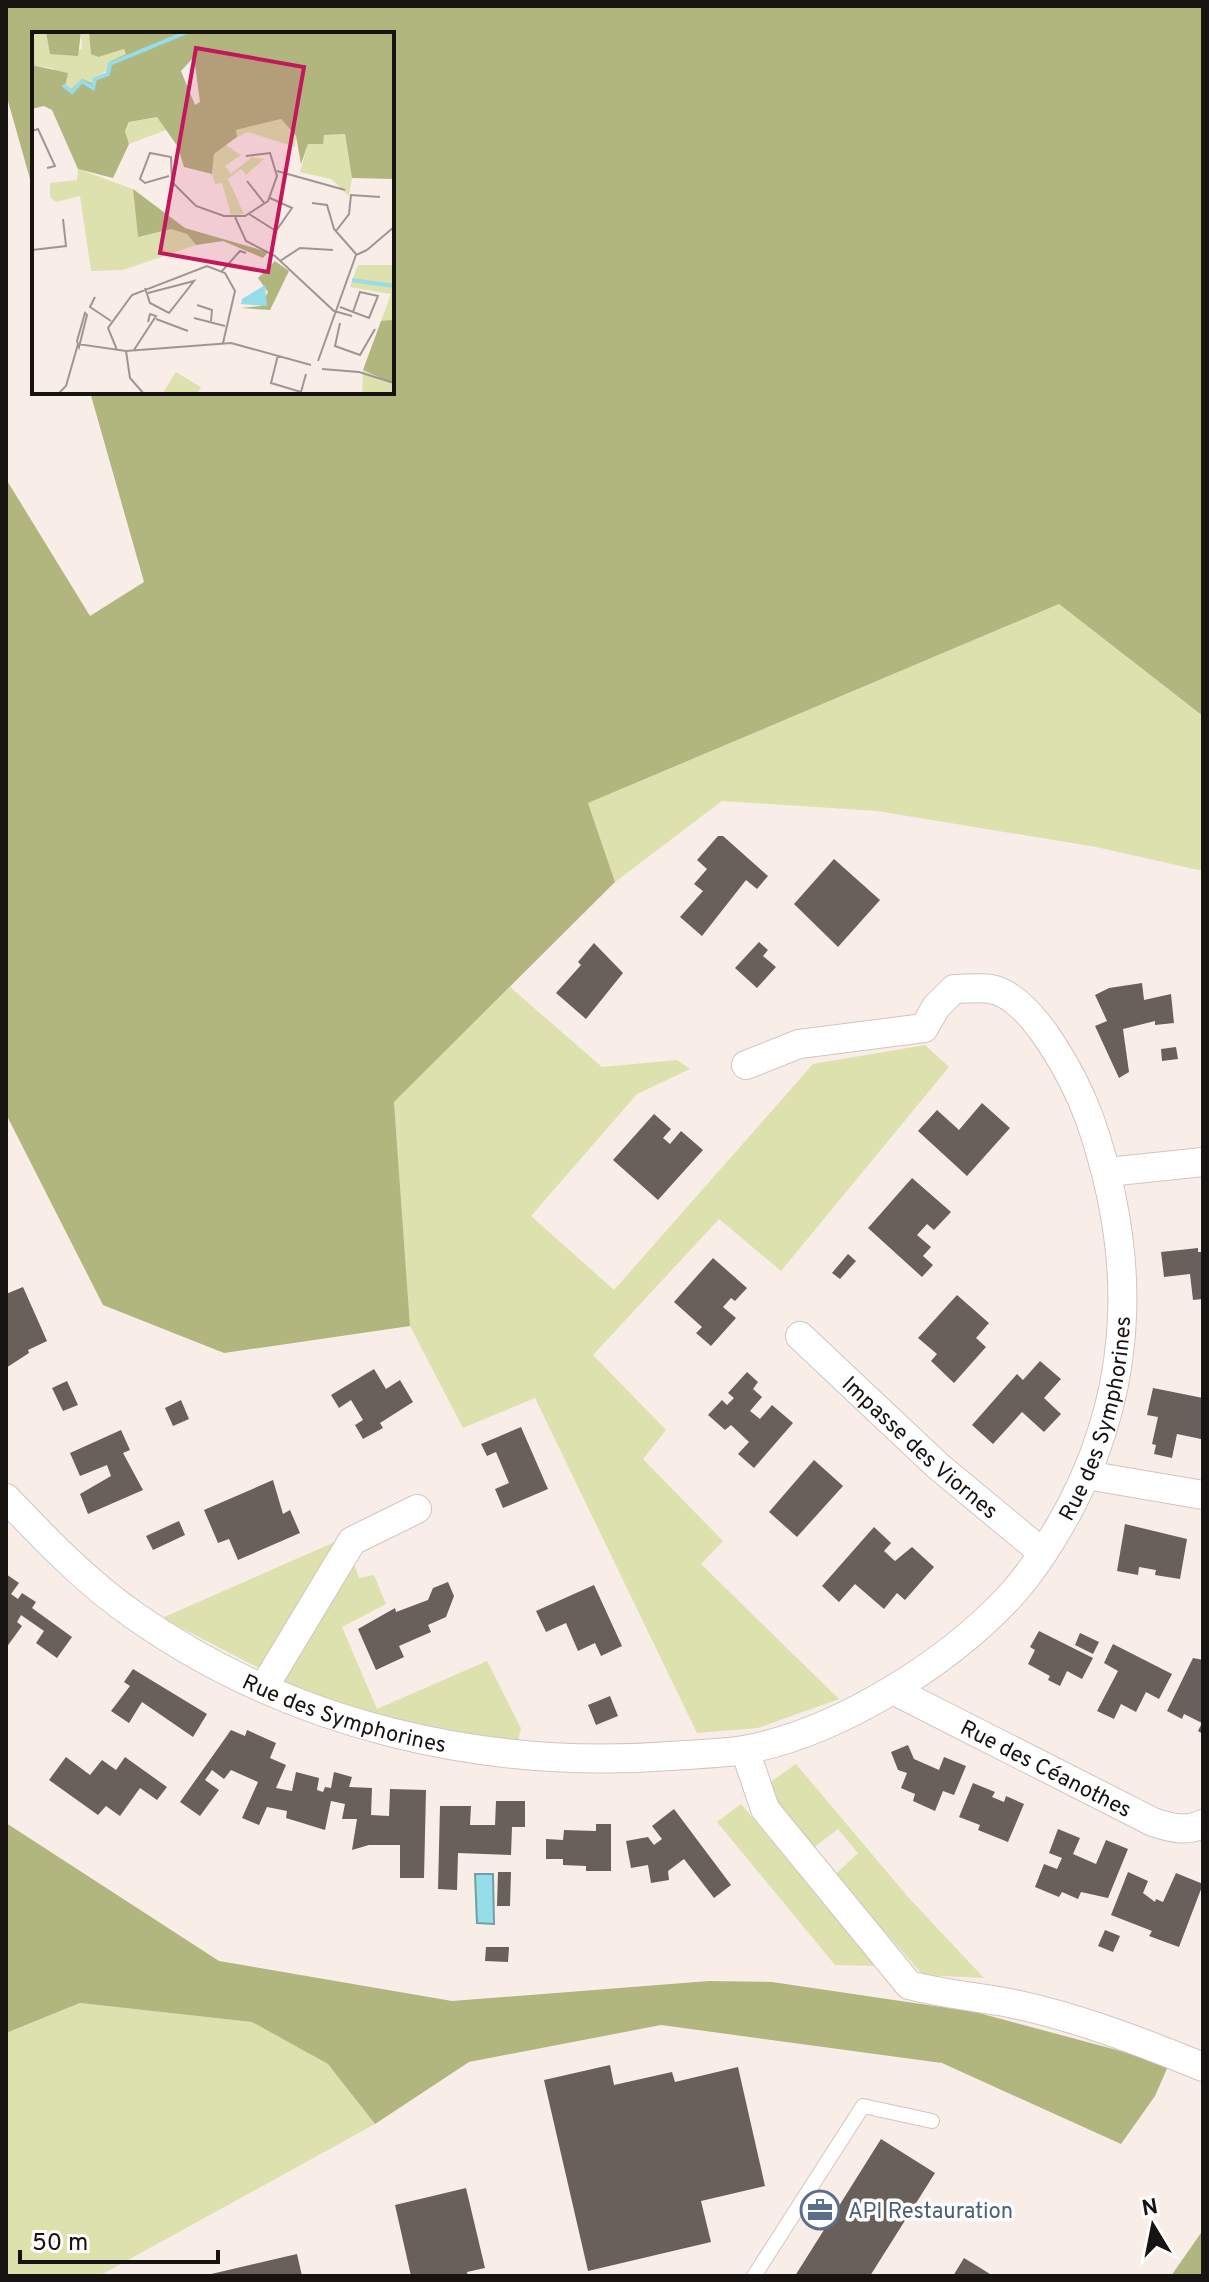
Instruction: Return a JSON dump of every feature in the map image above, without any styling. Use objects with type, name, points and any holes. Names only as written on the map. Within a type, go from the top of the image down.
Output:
[{"type":"street","name":"Rue des Symphorines","points":[[6,1498],[75,1570],[137,1617],[264,1687],[383,1731],[454,1747],[524,1757],[621,1759],[745,1750],[852,1713],[893,1690],[959,1641],[1012,1594],[1043,1553],[1086,1475],[1107,1416],[1121,1360],[1123,1291],[1119,1227],[1108,1172],[1063,1056],[1022,1009],[994,989],[954,989],[936,1007],[924,1028],[799,1044],[746,1065]]},
{"type":"street","points":[[1108,1172],[1203,1162]]},
{"type":"street","name":"Impasse des Viornes","points":[[800,1336],[938,1466],[1043,1553]]},
{"type":"street","points":[[1086,1475],[1203,1495]]},
{"type":"street","points":[[264,1687],[352,1541],[417,1509]]},
{"type":"street","name":"Rue des Céanothes","points":[[893,1690],[1153,1822],[1172,1829],[1203,1824]]},
{"type":"street","points":[[745,1750],[765,1809],[909,1985],[944,1994],[1000,2002],[1082,2022],[1203,2067]]},
{"type":"lane","points":[[754,2276],[863,2106],[932,2121]]},
{"type":"green space","points":[[6,6],[1203,6],[1203,716],[1059,604],[588,803],[615,882],[394,1102],[410,1326],[224,1353],[103,1305],[6,1114],[6,479],[90,616],[144,582],[91,394],[394,394],[394,32],[32,32],[32,186],[6,94]]},
{"type":"green space","points":[[1059,604],[1203,716],[1203,871],[1096,847],[877,811],[722,801],[615,882],[588,803]]},
{"type":"green space","points":[[510,987],[602,1067],[677,1060],[690,1069],[637,1094],[531,1216],[614,1290],[813,1064],[925,1045],[949,1067],[781,1271],[719,1219],[593,1355],[666,1430],[643,1459],[723,1541],[701,1564],[839,1699],[758,1728],[697,1733],[535,1398],[463,1428],[410,1326],[394,1102]]},
{"type":"green space","points":[[335,1542],[263,1670],[162,1618]]},
{"type":"green space","points":[[351,1556],[359,1578],[374,1575],[386,1604],[342,1627],[377,1709],[487,1661],[521,1728],[518,1740],[457,1732],[369,1713],[282,1682]]},
{"type":"green space","points":[[796,1764],[908,1897],[984,1978],[923,1975],[835,1875],[858,1853],[838,1829],[813,1848],[762,1788]]},
{"type":"green space","points":[[741,1804],[876,1966],[835,1965],[717,1822]]},
{"type":"green space","points":[[6,1823],[219,1961],[452,2001],[709,1981],[772,1982],[975,2012],[1169,2064],[1155,2096],[1121,2144],[942,2063],[661,2025],[469,2062],[375,2124],[328,2064],[252,2022],[80,2003],[6,2033]]},
{"type":"green space","points":[[80,2003],[252,2022],[328,2064],[375,2124],[99,2276],[6,2276],[6,2033]]},
{"type":"green space","points":[[1203,2230],[1203,2276],[1171,2276]]},
{"type":"water","points":[[475,1874],[493,1874],[494,1924],[477,1923]]},
{"type":"building","points":[[718,836],[723,836],[768,876],[757,889],[746,880],[702,936],[680,917],[703,891],[694,884],[707,869],[697,860]]},
{"type":"building","points":[[834,859],[880,900],[838,947],[794,904]]},
{"type":"building","points":[[759,942],[768,950],[763,956],[776,967],[757,988],[735,968]]},
{"type":"building","points":[[594,943],[623,973],[586,1019],[556,993],[581,965],[578,962]]},
{"type":"building","points":[[1142,983],[1144,1000],[1171,994],[1174,1023],[1155,1025],[1155,1021],[1123,1029],[1129,1072],[1119,1078],[1095,1026],[1107,1021],[1095,995],[1109,988]]},
{"type":"building","points":[[1176,1047],[1178,1059],[1162,1061],[1161,1049]]},
{"type":"building","points":[[982,1103],[1010,1128],[967,1176],[918,1131],[937,1110],[959,1130]]},
{"type":"building","points":[[654,1114],[671,1129],[663,1138],[670,1144],[681,1131],[703,1150],[658,1200],[613,1160]]},
{"type":"building","points":[[912,1178],[951,1212],[934,1230],[927,1224],[917,1235],[931,1247],[923,1256],[933,1265],[922,1277],[868,1228]]},
{"type":"building","points":[[1198,1248],[1198,1252],[1203,1252],[1203,1299],[1193,1300],[1190,1274],[1164,1277],[1161,1252]]},
{"type":"building","points":[[848,1254],[856,1261],[840,1279],[832,1273]]},
{"type":"building","points":[[713,1258],[747,1288],[735,1301],[731,1298],[723,1307],[736,1318],[711,1346],[696,1333],[702,1327],[674,1302]]},
{"type":"building","points":[[23,1287],[47,1341],[28,1350],[29,1353],[6,1368],[6,1294]]},
{"type":"building","points":[[957,1295],[989,1323],[976,1338],[986,1347],[954,1383],[931,1361],[937,1354],[918,1338]]},
{"type":"building","points":[[1040,1361],[1061,1379],[1044,1398],[1061,1414],[1044,1432],[1022,1412],[993,1444],[972,1425],[1017,1374],[1023,1380]]},
{"type":"building","points":[[374,1369],[386,1389],[400,1380],[413,1402],[380,1423],[383,1428],[363,1439],[355,1425],[363,1420],[351,1400],[339,1408],[331,1395]]},
{"type":"building","points":[[747,1372],[758,1382],[753,1389],[762,1397],[750,1411],[760,1419],[772,1405],[793,1423],[754,1468],[738,1454],[749,1442],[731,1425],[725,1430],[708,1415],[722,1400],[727,1405],[734,1398],[728,1393]]},
{"type":"building","points":[[67,1381],[78,1405],[63,1411],[52,1388]]},
{"type":"building","points":[[1153,1388],[1203,1398],[1201,1439],[1177,1434],[1172,1458],[1154,1454],[1156,1445],[1152,1444],[1158,1417],[1147,1415]]},
{"type":"building","points":[[181,1400],[189,1419],[173,1426],[165,1408]]},
{"type":"building","points":[[521,1427],[548,1489],[503,1508],[495,1489],[509,1483],[496,1452],[487,1456],[481,1444]]},
{"type":"building","points":[[121,1430],[130,1450],[123,1453],[143,1490],[88,1514],[80,1494],[111,1476],[107,1465],[80,1476],[70,1453]]},
{"type":"building","points":[[814,1460],[843,1486],[797,1537],[769,1512]]},
{"type":"building","points":[[273,1480],[283,1514],[290,1510],[300,1533],[238,1560],[229,1539],[218,1543],[204,1510]]},
{"type":"building","points":[[179,1521],[185,1535],[153,1550],[146,1536]]},
{"type":"building","points":[[1125,1524],[1187,1539],[1180,1579],[1155,1575],[1156,1570],[1139,1567],[1138,1575],[1117,1571]]},
{"type":"building","points":[[874,1527],[891,1543],[884,1551],[895,1561],[912,1547],[934,1567],[905,1600],[897,1593],[884,1609],[855,1584],[839,1602],[822,1586]]},
{"type":"building","points":[[6,1574],[19,1583],[11,1594],[18,1599],[22,1593],[36,1602],[32,1608],[72,1637],[57,1658],[36,1643],[44,1631],[21,1615],[17,1622],[22,1626],[6,1648]]},
{"type":"building","points":[[448,1582],[454,1596],[446,1617],[428,1625],[431,1632],[399,1646],[404,1657],[376,1670],[358,1629],[395,1608],[396,1612],[428,1600],[433,1588]]},
{"type":"building","points":[[594,1585],[622,1646],[601,1656],[595,1643],[578,1651],[566,1623],[546,1632],[536,1611]]},
{"type":"building","points":[[1039,1631],[1093,1658],[1082,1679],[1067,1671],[1060,1686],[1048,1680],[1050,1676],[1028,1664],[1035,1650],[1030,1647]]},
{"type":"building","points":[[1080,1633],[1099,1642],[1093,1654],[1075,1645]]},
{"type":"building","points":[[1113,1644],[1172,1674],[1159,1699],[1146,1692],[1136,1712],[1121,1704],[1114,1719],[1097,1711],[1118,1671],[1104,1663]]},
{"type":"building","points":[[1193,1658],[1203,1660],[1203,1734],[1198,1731],[1202,1723],[1184,1714],[1182,1719],[1167,1711]]},
{"type":"building","points":[[133,1669],[207,1714],[193,1737],[142,1702],[129,1723],[111,1711],[130,1686],[124,1682]]},
{"type":"building","points":[[610,1696],[618,1716],[596,1725],[588,1705]]},
{"type":"building","points":[[231,1730],[245,1736],[247,1730],[276,1743],[270,1758],[286,1765],[276,1788],[292,1791],[296,1772],[319,1778],[317,1790],[323,1792],[325,1787],[331,1788],[334,1772],[352,1777],[349,1787],[372,1788],[371,1815],[389,1816],[390,1789],[426,1790],[424,1878],[400,1878],[400,1845],[369,1845],[352,1850],[357,1819],[342,1819],[345,1804],[331,1801],[325,1830],[286,1818],[287,1811],[267,1807],[259,1825],[242,1818],[258,1782],[231,1770],[224,1779],[212,1770],[205,1780],[219,1790],[200,1816],[180,1802]]},
{"type":"building","points":[[908,1745],[914,1759],[939,1770],[944,1757],[966,1766],[954,1795],[943,1791],[935,1811],[913,1801],[915,1794],[901,1788],[907,1773],[898,1770],[891,1752]]},
{"type":"building","points":[[66,1757],[90,1775],[102,1760],[116,1770],[125,1757],[167,1787],[157,1800],[140,1788],[120,1816],[106,1806],[98,1815],[49,1780]]},
{"type":"building","points":[[973,1783],[995,1792],[992,1797],[1004,1802],[1006,1796],[1024,1804],[1008,1842],[978,1830],[980,1825],[959,1817]]},
{"type":"building","points":[[496,1801],[525,1801],[525,1827],[512,1827],[511,1855],[458,1853],[457,1890],[438,1889],[440,1806],[471,1806],[470,1825],[495,1825]]},
{"type":"building","points":[[674,1809],[731,1885],[714,1898],[684,1859],[668,1871],[669,1880],[651,1883],[648,1865],[631,1868],[626,1841],[648,1837],[654,1845],[662,1839],[652,1826]]},
{"type":"building","points":[[596,1824],[611,1824],[611,1871],[586,1871],[586,1866],[563,1865],[563,1859],[546,1859],[546,1839],[563,1840],[564,1830],[596,1831]]},
{"type":"building","points":[[1058,1829],[1080,1838],[1073,1854],[1096,1864],[1106,1840],[1128,1849],[1108,1898],[1081,1892],[1078,1899],[1062,1892],[1059,1897],[1035,1887],[1044,1864],[1057,1869],[1062,1858],[1049,1853]]},
{"type":"building","points":[[498,1872],[511,1872],[510,1906],[497,1906]]},
{"type":"building","points":[[1128,1872],[1148,1881],[1143,1893],[1155,1902],[1156,1899],[1163,1902],[1176,1873],[1203,1884],[1179,1947],[1149,1936],[1152,1931],[1111,1915]]},
{"type":"building","points":[[1105,1930],[1120,1936],[1113,1952],[1098,1946]]},
{"type":"building","points":[[486,1947],[509,1947],[508,1962],[485,1961]]},
{"type":"building","points":[[610,2065],[614,2085],[672,2072],[675,2082],[738,2067],[765,2186],[701,2201],[711,2242],[588,2271],[544,2080]]},
{"type":"building","points":[[881,2139],[935,2173],[870,2276],[795,2276]]},
{"type":"building","points":[[466,2188],[485,2268],[467,2272],[468,2276],[411,2276],[395,2205]]},
{"type":"building","points":[[297,2254],[302,2276],[207,2276],[207,2275]]},
{"type":"building","points":[[964,2258],[982,2269],[993,2276],[953,2276]]},
{"type":"place","name":"API Restauration","points":[[820,2210]]}]
